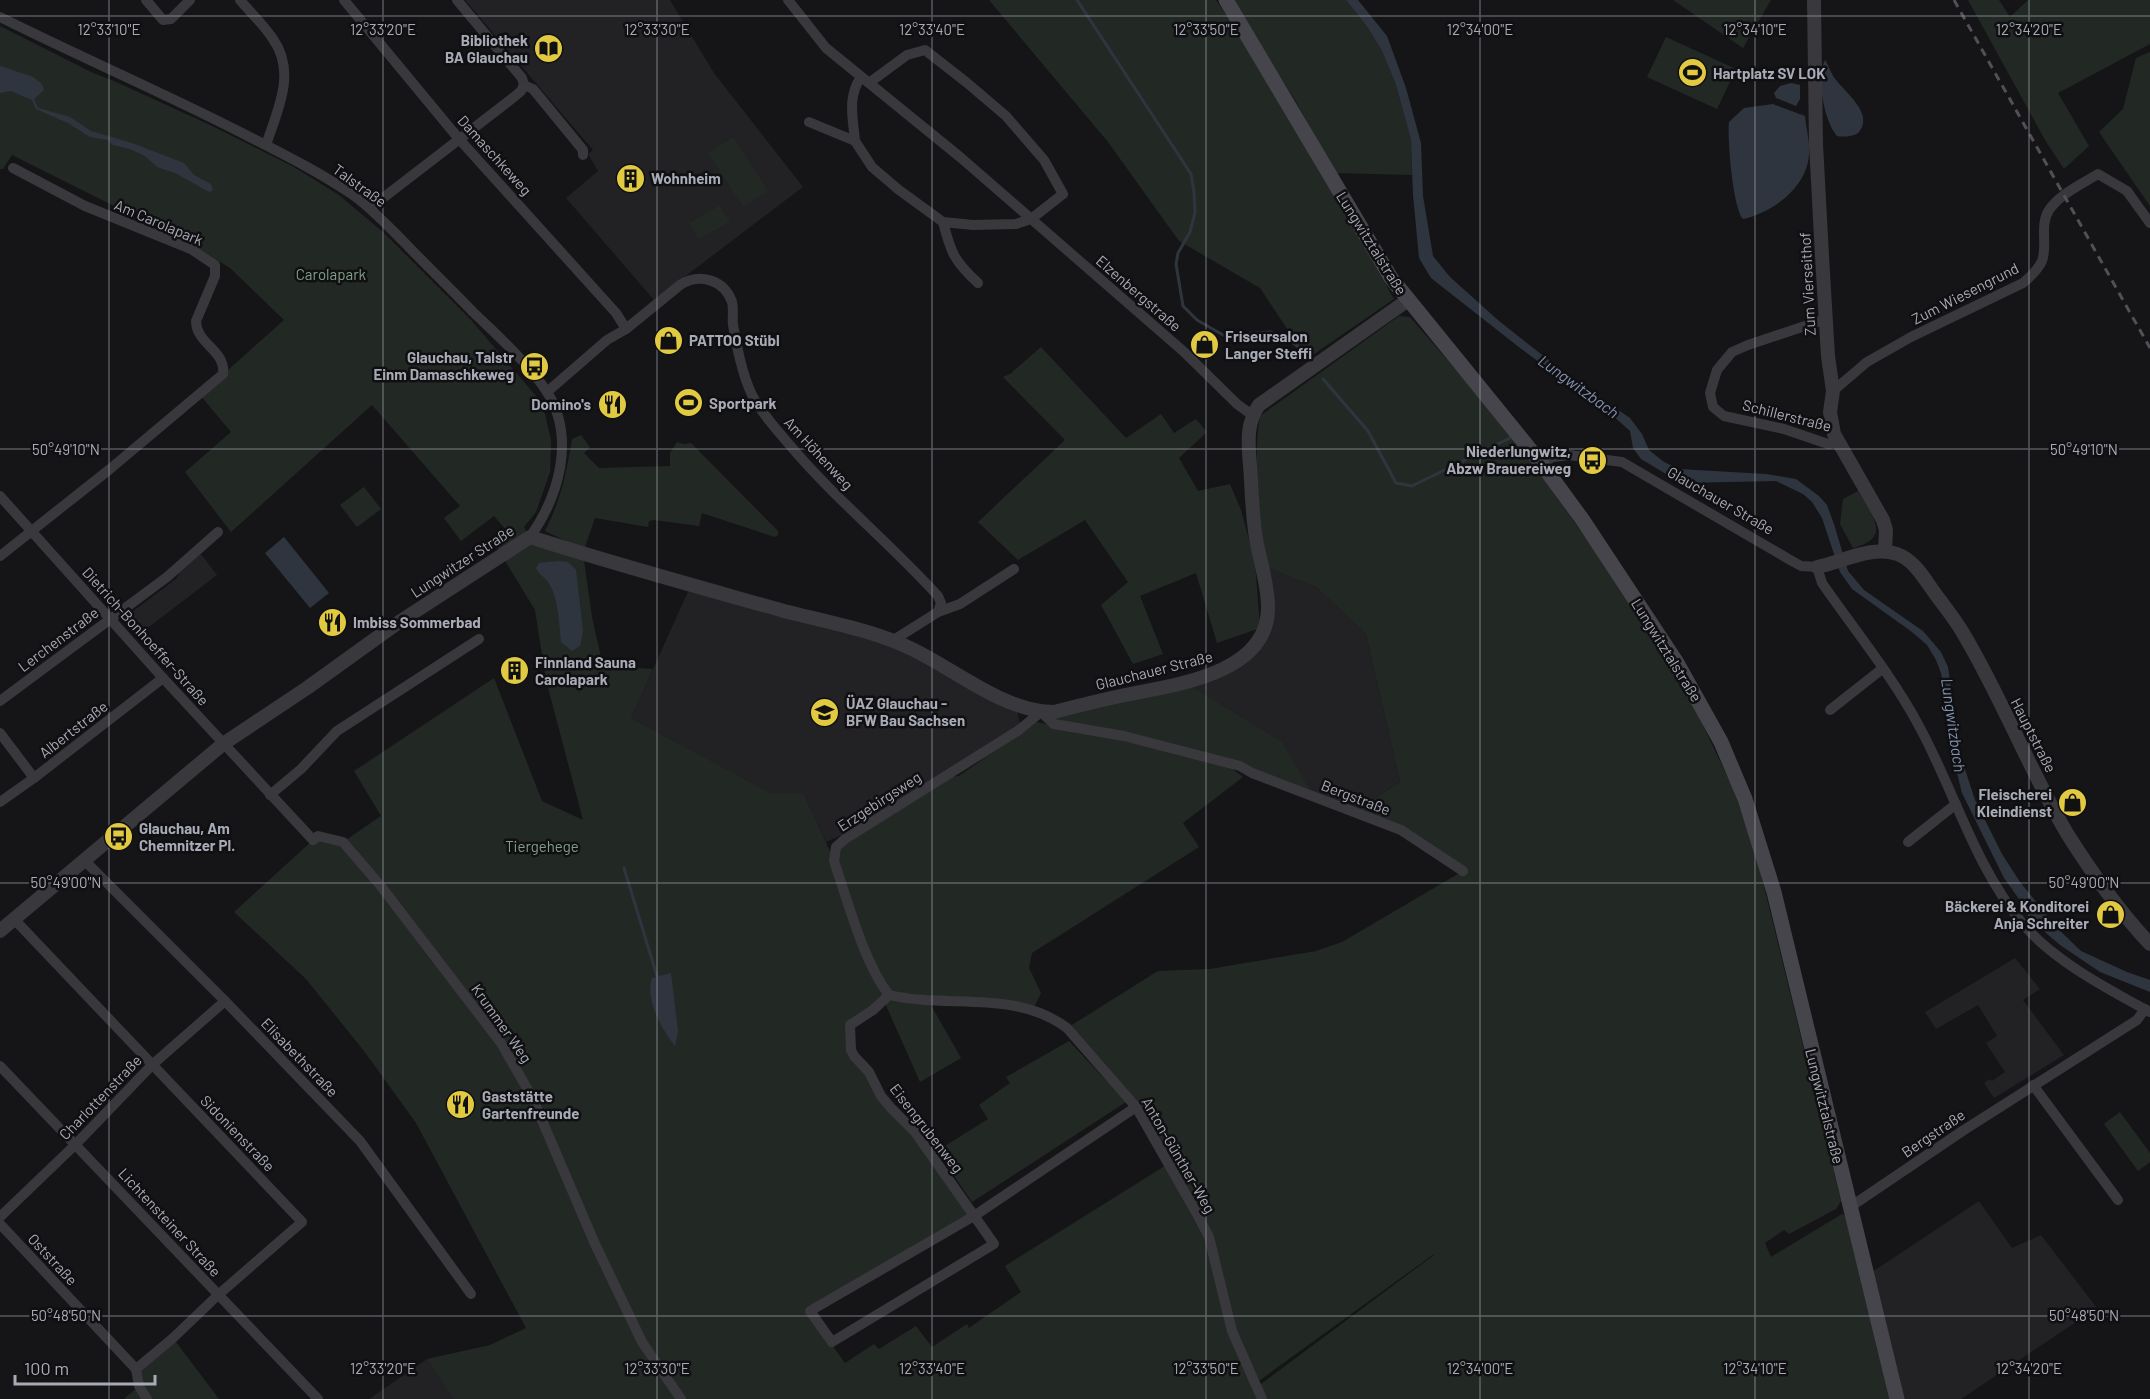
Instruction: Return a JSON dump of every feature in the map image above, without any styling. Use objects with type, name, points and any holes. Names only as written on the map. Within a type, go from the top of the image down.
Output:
[{"type":"main road","name":"Lungwitztalstraße","points":[[1226,0],[1391,278],[1541,463],[1607,556],[1706,712],[1734,772],[1758,837],[1774,892],[1897,1399]]},
{"type":"street","points":[[146,0],[163,20],[171,19],[190,0]]},
{"type":"street","points":[[240,0],[274,40],[285,70],[283,95],[266,145]]},
{"type":"street","name":"Damaschkeweg","points":[[344,0],[459,139],[616,313],[626,328]]},
{"type":"street","points":[[370,208],[514,98],[524,86],[522,78],[457,0]]},
{"type":"street","name":"Elzenbergstraße","points":[[788,0],[826,48],[1031,219],[1183,351],[1237,404],[1252,415]]},
{"type":"street","name":"Zum Vierseithof","points":[[1814,0],[1816,144],[1826,320],[1833,391],[1830,412],[1834,434],[1883,520],[1886,530],[1885,551]]},
{"type":"street","name":"Talstraße","points":[[0,17],[99,66],[166,94],[266,145],[327,178],[370,208],[506,345],[547,392],[554,406],[560,429],[561,467],[550,504],[530,537]]},
{"type":"street","points":[[925,50],[1006,116],[1044,160],[1063,194],[1031,219],[1002,226],[942,222],[899,190],[872,166],[855,141],[853,88],[907,55],[925,50]]},
{"type":"street","points":[[524,86],[533,89],[583,150],[583,155]]},
{"type":"street","points":[[810,122],[855,141]]},
{"type":"street","name":"Am Carolapark","points":[[14,168],[85,206],[191,249],[211,261],[214,265],[215,276],[196,321],[196,328],[220,356],[223,363],[223,374],[32,532]]},
{"type":"street","name":"Zum Wiesengrund","points":[[1833,391],[1867,362],[1911,337],[2023,283],[2042,261],[2044,225],[2048,212],[2058,200],[2098,174],[2127,191],[2150,223]]},
{"type":"street","points":[[942,222],[958,265],[978,283]]},
{"type":"street","name":"Am Höhenweg","points":[[547,392],[607,340],[626,328],[680,285],[690,279],[703,278],[714,281],[726,290],[732,303],[733,323],[744,373],[753,395],[771,423],[813,473],[871,527],[938,596],[941,603],[938,612]]},
{"type":"street","points":[[1252,415],[1259,405],[1408,300]]},
{"type":"street","name":"Schillerstraße","points":[[1826,320],[1732,352],[1717,370],[1710,393],[1713,407],[1724,416],[1784,429],[1828,444],[1838,442]]},
{"type":"street","name":"Glauchauer Straße","points":[[892,641],[912,649],[1016,705],[1041,712],[1054,712],[1185,682],[1223,670],[1257,643],[1267,624],[1268,606],[1252,506],[1248,428],[1252,415]]},
{"type":"street","name":"Glauchauer Straße","points":[[1541,463],[1553,457],[1569,455],[1622,462],[1792,561],[1802,566],[1824,565]]},
{"type":"street","name":"Dietrich-Bonhoeffer-Straße","points":[[0,496],[223,744],[313,840]]},
{"type":"street","points":[[0,556],[32,532]]},
{"type":"street","name":"Lerchenstraße","points":[[0,701],[167,577],[218,532]]},
{"type":"street","name":"Lungwitzer Straße","points":[[0,931],[223,744],[307,688],[404,618],[530,537],[637,571],[870,633],[892,641]]},
{"type":"street","points":[[1885,551],[1855,556],[1824,565],[1822,583],[1918,724],[1984,863],[2022,924],[2036,938],[2076,968],[2147,1010]]},
{"type":"street","name":"Hauptstraße","points":[[1885,551],[1906,558],[1917,569],[1963,633],[2068,835],[2107,893],[2150,944]]},
{"type":"street","points":[[892,641],[938,612],[960,604],[1014,569]]},
{"type":"street","points":[[270,795],[301,769],[337,731],[479,639]]},
{"type":"street","points":[[1830,710],[1882,669]]},
{"type":"street","name":"Albertstraße","points":[[0,802],[163,678]]},
{"type":"street","name":"Bergstraße","points":[[1041,712],[1054,724],[1124,736],[1247,769],[1252,773],[1401,830],[1464,871]]},
{"type":"street","name":"Erzgebirgsweg","points":[[889,996],[879,983],[866,952],[834,861],[836,847],[845,839],[1019,730],[1041,712]]},
{"type":"street","points":[[0,733],[34,778]]},
{"type":"street","points":[[1908,842],[1956,804]]},
{"type":"street","name":"Krummer Weg","points":[[313,840],[318,836],[343,842],[393,902],[501,1043],[532,1097],[595,1244],[642,1342],[681,1399]]},
{"type":"street","name":"Elisabethstraße","points":[[84,860],[360,1141],[471,1294]]},
{"type":"street","name":"Sidonienstraße","points":[[14,918],[302,1222],[218,1294]]},
{"type":"street","name":"Eisengrubenweg","points":[[889,996],[850,1025],[851,1050],[869,1072],[881,1096],[915,1132],[994,1244],[832,1342],[810,1311],[974,1216]]},
{"type":"street","name":"Anton-Günther-Weg","points":[[889,996],[1000,1004],[1033,1009],[1055,1019],[1067,1028],[1136,1107],[1209,1238],[1232,1331],[1262,1399]]},
{"type":"street","name":"Charlottenstraße","points":[[0,1217],[152,1065],[225,1001]]},
{"type":"street","name":"Bergstraße","points":[[1850,1207],[2033,1085],[2137,1020],[2147,1010]]},
{"type":"street","name":"Lichtensteiner Straße","points":[[0,1066],[318,1399]]},
{"type":"street","points":[[2033,1085],[2118,1200]]},
{"type":"street","points":[[974,1216],[1136,1107]]},
{"type":"street","name":"Oststraße","points":[[0,1224],[136,1369],[139,1386],[147,1399]]},
{"type":"street","points":[[136,1369],[173,1338],[218,1294]]},
{"type":"shaded area","points":[[465,0],[670,0],[714,73],[803,187],[654,300],[566,198],[598,171],[588,154],[593,150]]},
{"type":"shaded area","points":[[201,554],[217,575],[137,636],[124,618],[176,579],[182,569]]},
{"type":"shaded area","points":[[1261,564],[1316,587],[1366,634],[1400,782],[1353,812],[1314,797],[1184,682],[1223,670],[1267,624]]},
{"type":"shaded area","name":"ÜAZ Glauchau - BFW Bau Sachsen","points":[[691,585],[870,633],[1016,705],[1020,725],[858,828],[826,842],[804,794],[772,795],[631,718]]},
{"type":"shaded area","points":[[2015,958],[2040,989],[2023,1000],[2064,1055],[1994,1098],[1984,1083],[1990,1079],[1992,1081],[2005,1072],[1986,1043],[1997,1036],[1978,1005],[1936,1029],[1925,1012]]},
{"type":"shaded area","points":[[1979,1201],[2012,1248],[2041,1235],[2097,1308],[1961,1399],[1902,1399],[1872,1272]]},
{"type":"shaded area","points":[[427,1359],[455,1399],[369,1399]]},
{"type":"green space","points":[[989,0],[1216,0],[1256,60],[1394,299],[1307,359],[1260,288],[1179,241],[1108,142]]},
{"type":"green space","points":[[1231,0],[1346,0],[1368,28],[1382,51],[1396,85],[1411,140],[1412,175],[1335,173],[1295,100]]},
{"type":"green space","points":[[1673,0],[1771,0],[1743,48]]},
{"type":"green space","points":[[1968,0],[1999,0],[2010,17],[2028,0],[2150,0],[2150,44],[2058,93],[2089,146],[2064,169],[2045,140]]},
{"type":"green space","points":[[0,26],[91,72],[210,125],[294,167],[339,195],[384,233],[471,320],[536,396],[545,414],[551,440],[550,472],[536,512],[524,527],[533,546],[540,546],[584,560],[592,617],[603,666],[653,669],[631,718],[772,794],[804,794],[834,860],[836,847],[945,777],[959,776],[1036,722],[1124,739],[1230,767],[1243,777],[1183,823],[1199,847],[1032,953],[1029,968],[1041,993],[1033,1009],[928,1000],[961,1058],[920,1082],[885,1003],[850,1025],[851,1050],[971,1216],[808,1312],[845,1363],[874,1344],[879,1349],[916,1326],[932,1347],[967,1324],[969,1328],[1021,1292],[1005,1266],[1168,1164],[1136,1107],[1067,1028],[1158,971],[1210,969],[1316,951],[1342,942],[1463,871],[1401,830],[1353,812],[1400,782],[1366,634],[1316,587],[1267,567],[1260,511],[1257,453],[1260,416],[1399,316],[1410,317],[1494,414],[1535,466],[1633,606],[1699,717],[1732,786],[1757,858],[1841,1201],[1836,1209],[1789,1234],[1784,1230],[1765,1243],[1771,1257],[1842,1214],[1846,1216],[1890,1399],[454,1399],[427,1359],[490,1345],[526,1328],[416,1123],[364,1051],[306,979],[234,912],[313,840],[343,842],[381,816],[354,771],[494,678],[542,801],[583,820],[546,680],[535,610],[493,541],[507,531],[494,516],[461,541],[444,518],[460,506],[372,405],[231,532],[185,472],[231,432],[200,395],[284,320],[230,268],[187,241],[186,234],[118,208],[12,155],[3,169],[0,169]],"holes":[[[1434,1255],[1257,1387],[1256,1383]]]},
{"type":"green space","name":"Hartplatz SV LOK","points":[[1666,37],[1736,69],[1717,109],[1647,77]]},
{"type":"green space","points":[[2150,52],[2150,206],[2099,132],[2123,109],[2136,58]]},
{"type":"green space","points":[[733,137],[768,191],[743,207],[708,153]]},
{"type":"green space","points":[[719,206],[730,222],[698,239],[689,223]]},
{"type":"green space","points":[[1041,347],[1126,438],[1161,414],[1174,433],[1196,419],[1207,432],[1179,458],[1198,491],[1230,484],[1241,510],[1255,562],[1260,628],[1217,643],[1196,573],[1140,596],[1163,654],[1133,664],[1101,605],[1128,582],[1085,520],[1018,560],[978,522],[1065,440],[1003,377],[1010,374]]},
{"type":"green space","points":[[581,435],[590,447],[584,453],[599,468],[670,466],[670,453],[677,442],[691,443],[778,531],[778,535],[775,537],[702,513],[699,526],[654,520],[649,521],[648,527],[595,518],[584,550],[545,531],[562,486],[572,439]]},
{"type":"green space","points":[[364,487],[381,509],[357,527],[340,505]]},
{"type":"green space","points":[[1858,491],[1873,518],[1876,532],[1873,538],[1853,548],[1840,524],[1843,499]]},
{"type":"green space","points":[[1184,682],[1282,742],[1314,797],[1247,769],[1054,724],[1054,712]]},
{"type":"green space","points":[[1069,1041],[1126,1102],[972,1202],[937,1151],[988,1119],[979,1105],[1010,1083],[1006,1077]]},
{"type":"green space","points":[[2120,1112],[2150,1153],[2150,1162],[2138,1171],[2104,1124]]},
{"type":"green space","points":[[173,1338],[219,1399],[124,1399],[139,1386],[136,1369]]},
{"type":"water","name":"Lungwitzbach","points":[[1346,0],[1358,0],[1387,36],[1406,88],[1421,143],[1423,196],[1433,256],[1450,277],[1499,321],[1569,376],[1630,418],[1642,434],[1649,450],[1664,462],[1679,469],[1766,474],[1796,479],[1819,496],[1827,505],[1848,571],[1864,590],[1923,631],[1941,652],[1948,667],[1960,754],[1975,800],[2002,854],[2020,882],[2058,929],[2081,951],[2150,980],[2150,992],[2100,972],[2060,945],[2039,927],[2004,878],[1962,793],[1947,733],[1945,696],[1936,660],[1927,645],[1912,632],[1852,589],[1840,572],[1822,518],[1812,502],[1803,494],[1776,481],[1681,483],[1641,459],[1633,448],[1630,431],[1611,414],[1520,348],[1431,278],[1419,258],[1411,140],[1396,85],[1382,51],[1368,28]]},
{"type":"water","points":[[1825,60],[1834,78],[1852,97],[1861,111],[1863,125],[1854,135],[1837,136],[1828,120],[1821,88],[1822,68]]},
{"type":"water","points":[[0,66],[33,77],[42,84],[44,90],[34,99],[38,108],[70,117],[91,131],[132,143],[184,163],[194,175],[211,184],[213,190],[209,192],[175,173],[157,167],[145,156],[130,149],[113,145],[108,140],[90,137],[68,123],[36,109],[32,100],[11,91],[0,93]]},
{"type":"water","points":[[1791,83],[1800,85],[1800,99],[1796,106],[1776,98],[1774,93],[1780,86]]},
{"type":"water","points":[[1773,104],[1805,116],[1809,149],[1807,166],[1802,178],[1786,197],[1766,211],[1743,219],[1736,202],[1730,157],[1729,122],[1744,108]]},
{"type":"water","points":[[284,537],[329,593],[310,608],[265,553]]},
{"type":"water","points":[[568,562],[576,570],[583,631],[580,646],[572,651],[561,642],[558,611],[552,588],[536,568],[539,563]]},
{"type":"water","points":[[671,973],[678,1031],[675,1046],[656,1014],[650,987],[652,978]]},
{"type":"waterway","points":[[1077,0],[1191,174],[1195,213],[1190,232],[1178,253],[1176,264],[1183,306],[1197,320],[1223,335],[1271,332],[1291,341],[1307,354]]},
{"type":"waterway","points":[[1323,379],[1368,431],[1396,483],[1412,486],[1510,438]]},
{"type":"waterway","points":[[624,868],[657,976]]},
{"type":"railway","points":[[1954,0],[2150,348]]},
{"type":"place","name":"Bibliothek BA Glauchau","points":[[549,49]]},
{"type":"place","name":"Hartplatz SV LOK","points":[[1692,73]]},
{"type":"place","name":"Wohnheim","points":[[630,178]]},
{"type":"place","name":"PATTOO Stübl","points":[[668,340]]},
{"type":"place","name":"Friseursalon Langer Steffi","points":[[1204,345]]},
{"type":"place","name":"Glauchau, Talstr Einm Damaschkeweg","points":[[535,366]]},
{"type":"place","name":"Sportpark","points":[[688,403]]},
{"type":"place","name":"Domino's","points":[[612,404]]},
{"type":"place","name":"Niederlungwitz, Abzw Brauereiweg","points":[[1592,460]]},
{"type":"place","name":"Imbiss Sommerbad","points":[[332,622]]},
{"type":"place","name":"Finnland Sauna Carolapark","points":[[514,671]]},
{"type":"place","name":"ÜAZ Glauchau - BFW Bau Sachsen","points":[[825,712]]},
{"type":"place","name":"Fleischerei Kleindienst","points":[[2073,803]]},
{"type":"place","name":"Glauchau, Am Chemnitzer Pl.","points":[[118,837]]},
{"type":"place","name":"Bäckerei & Konditorei Anja Schreiter","points":[[2110,915]]},
{"type":"place","name":"Gaststätte Gartenfreunde","points":[[461,1105]]},
{"type":"park label","name":"Carolapark","points":[[331,274]]},
{"type":"park label","name":"Tiergehege","points":[[542,846]]}]
